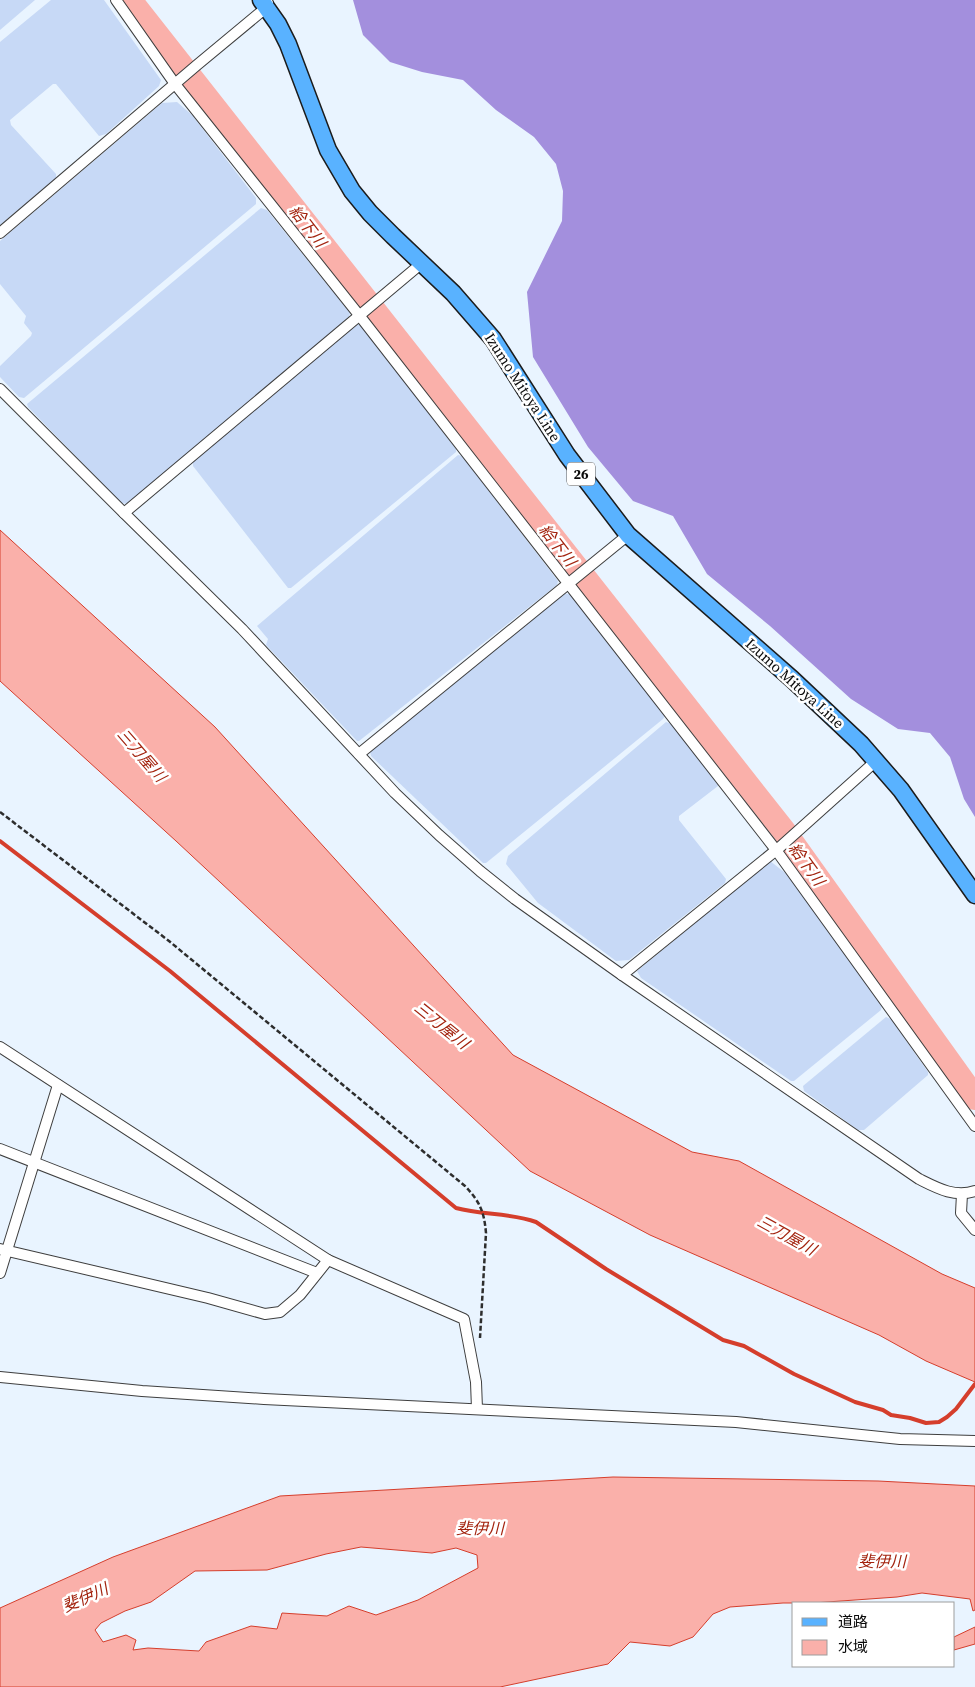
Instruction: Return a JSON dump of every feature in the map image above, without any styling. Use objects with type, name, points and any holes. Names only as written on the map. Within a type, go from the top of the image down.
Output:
[{"type":"main road","name":"Izumo Mitoya Line","points":[[266,2],[288,44],[328,150],[352,191],[370,213],[459,300],[493,339],[567,455],[628,535],[792,679],[877,760],[902,790],[975,895]]},
{"type":"street","points":[[116,0],[177,82],[361,314],[778,848],[975,1126]]},
{"type":"street","points":[[0,233],[177,82],[266,2]]},
{"type":"street","points":[[124,514],[422,263]]},
{"type":"street","points":[[0,389],[124,514],[242,628],[407,805],[480,871],[515,899],[622,975],[919,1179],[940,1189],[962,1194],[975,1191]]},
{"type":"street","points":[[359,754],[628,535]]},
{"type":"street","points":[[622,975],[797,832],[877,760]]},
{"type":"street","points":[[0,1047],[328,1260],[464,1319],[476,1382],[477,1409]]},
{"type":"street","points":[[0,1273],[4,1250],[34,1163],[58,1084]]},
{"type":"street","points":[[0,1149],[316,1273]]},
{"type":"street","points":[[962,1194],[961,1213],[975,1230]]},
{"type":"street","points":[[4,1250],[208,1298],[265,1314],[280,1312],[300,1295],[328,1260]]},
{"type":"street","points":[[0,1377],[142,1391],[736,1422],[900,1439],[975,1441]]},
{"type":"path","points":[[0,812],[169,941],[465,1186],[477,1199],[484,1216],[486,1233],[480,1339]]},
{"type":"shaded area","points":[[0,0],[35,0],[0,30]]},
{"type":"shaded area","points":[[51,0],[104,0],[161,80],[159,86],[106,134],[99,136],[56,84],[53,84],[10,120],[11,125],[56,174],[56,178],[0,225],[0,42]]},
{"type":"shaded area","points":[[353,0],[975,0],[975,817],[964,799],[950,757],[930,733],[898,729],[851,699],[770,626],[707,574],[673,516],[633,501],[588,447],[533,357],[527,292],[562,221],[563,191],[556,164],[534,137],[496,110],[463,80],[422,72],[390,62],[363,35]]},
{"type":"shaded area","points":[[177,102],[192,115],[256,198],[256,204],[24,398],[19,397],[0,377],[0,366],[32,333],[24,323],[26,316],[0,284],[0,241],[162,103]]},
{"type":"shaded area","points":[[261,208],[267,210],[350,313],[349,317],[128,504],[121,503],[27,404]]},
{"type":"shaded area","points":[[357,324],[361,325],[456,449],[456,452],[291,588],[288,588],[193,466],[193,462]]},
{"type":"shaded area","points":[[458,455],[462,456],[558,581],[557,585],[357,741],[266,645],[268,639],[257,626]]},
{"type":"shaded area","points":[[563,593],[572,595],[665,716],[486,863],[483,863],[371,756],[370,751]]},
{"type":"shaded area","points":[[666,722],[672,724],[719,783],[718,786],[679,816],[679,820],[726,879],[725,883],[629,960],[616,961],[538,903],[506,864],[508,856]]},
{"type":"shaded area","points":[[770,861],[788,875],[882,1005],[881,1010],[794,1081],[791,1081],[641,978],[637,971]]},
{"type":"shaded area","points":[[886,1017],[891,1019],[928,1072],[928,1075],[864,1130],[858,1130],[804,1091],[803,1086]]},
{"type":"water","name":"三刀屋川","points":[[0,530],[215,727],[513,1055],[692,1152],[739,1161],[942,1274],[975,1288],[975,1382],[926,1361],[879,1335],[650,1235],[530,1171],[176,841],[0,681]]},
{"type":"water","name":"斐伊川","points":[[613,1477],[878,1481],[975,1486],[975,1610],[973,1611],[970,1599],[922,1593],[897,1597],[730,1607],[713,1614],[693,1637],[670,1646],[630,1642],[608,1664],[500,1687],[0,1687],[0,1608],[113,1557],[280,1496]],"holes":[[[361,1547],[432,1553],[456,1548],[477,1555],[478,1568],[418,1600],[376,1615],[349,1606],[327,1616],[282,1613],[277,1629],[251,1626],[206,1642],[199,1651],[148,1648],[133,1650],[136,1640],[126,1635],[103,1642],[95,1630],[101,1623],[125,1611],[151,1602],[195,1571],[267,1570],[326,1554]]]},
{"type":"water","points":[[975,1627],[975,1644],[955,1650],[955,1637]]},
{"type":"waterway","name":"給下川","points":[[130,0],[784,831],[975,1098]]},
{"type":"waterway","points":[[0,841],[170,971],[456,1208],[517,1217],[536,1222],[606,1269],[723,1340],[744,1346],[794,1374],[855,1402],[883,1410],[891,1415],[926,1423],[939,1422],[956,1409],[975,1384]]}]
